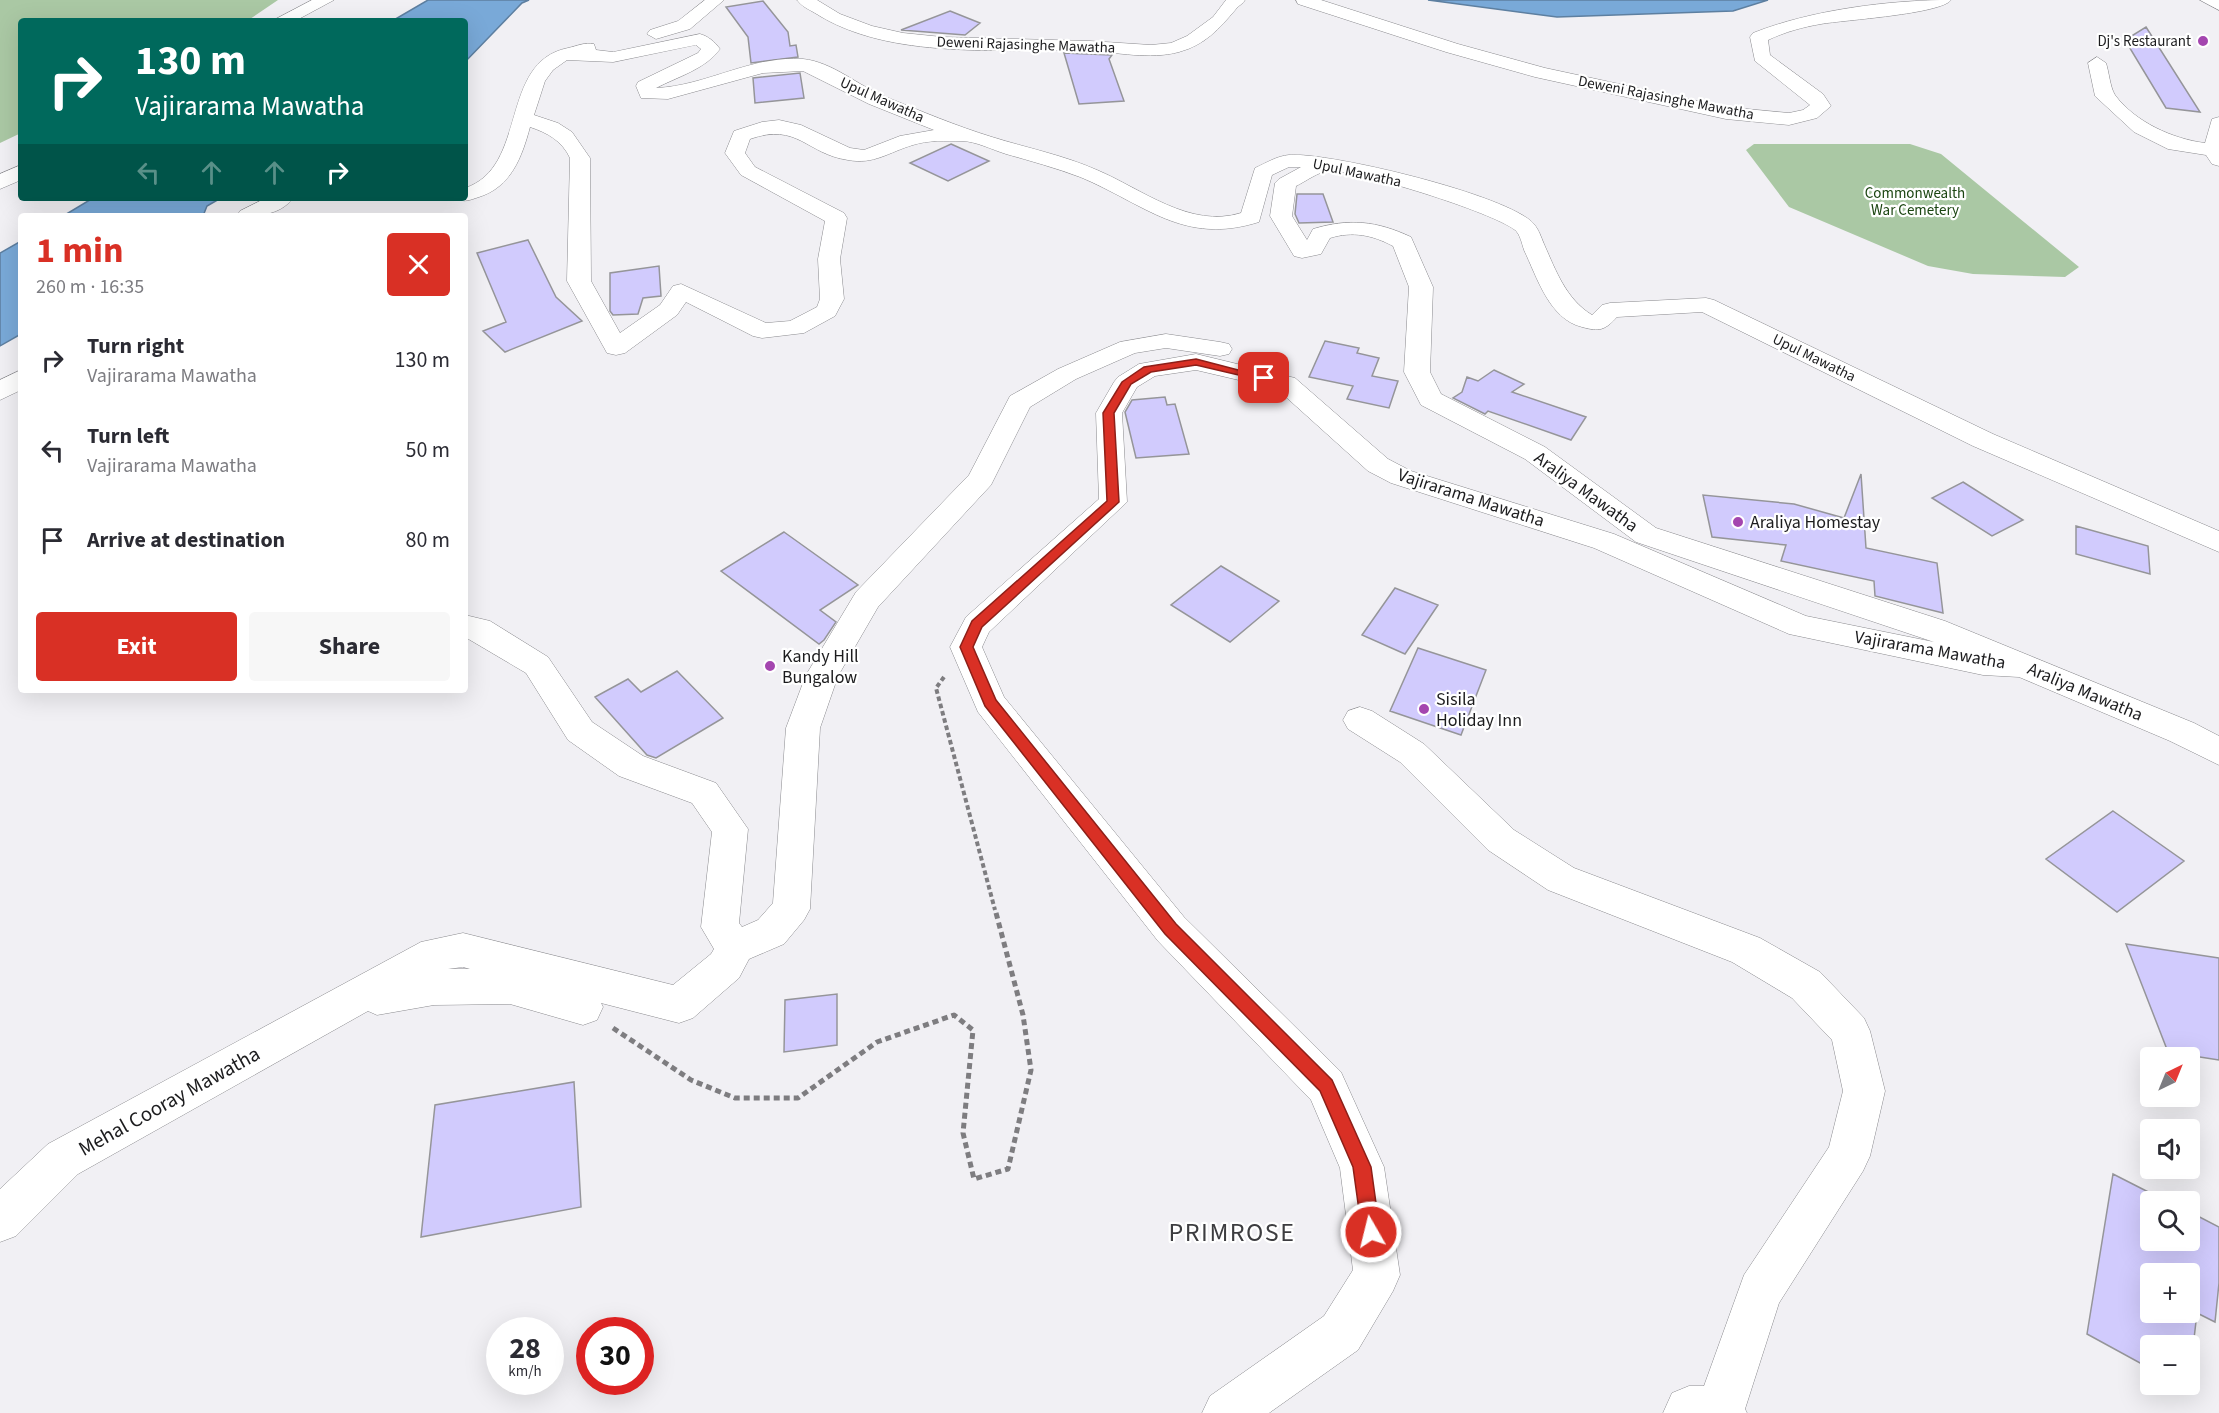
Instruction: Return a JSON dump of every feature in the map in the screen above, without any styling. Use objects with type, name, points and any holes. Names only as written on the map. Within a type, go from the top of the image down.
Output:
[{"type":"street","points":[[287,18],[326,0]]},
{"type":"street","points":[[468,195],[482,193],[505,169],[525,119],[536,80],[548,65],[567,53],[661,33],[684,25],[716,0]]},
{"type":"street","name":"Deweni Rajasinghe Mawatha","points":[[805,0],[841,20],[869,31],[924,40],[1153,50],[1186,44],[1218,22],[1230,3],[1237,0]]},
{"type":"street","name":"Deweni Rajasinghe Mawatha","points":[[1304,0],[1452,48],[1542,73],[1726,113],[1789,119],[1810,114],[1821,106],[1816,98],[1761,57],[1759,37],[1775,29],[1798,24],[1930,5],[1943,0]]},
{"type":"street","points":[[2208,0],[2219,5]]},
{"type":"street","name":"Upul Mawatha","points":[[567,53],[613,57],[700,39],[711,49],[704,57],[645,86],[648,94],[671,95],[687,92],[760,67],[782,64],[806,65],[873,99],[970,137],[1087,173],[1172,214],[1207,224],[1238,223],[1251,217],[1262,172],[1287,161],[1325,163],[1463,198],[1503,213],[1525,227],[1562,304],[1587,323],[1597,324],[1610,310],[1706,305],[1983,440],[2219,542]]},
{"type":"street","points":[[2097,63],[2105,96],[2141,128],[2175,145],[2216,155],[2219,123]]},
{"type":"street","points":[[525,119],[549,126],[574,143],[580,158],[579,281],[616,348],[669,310],[681,291],[762,331],[795,328],[827,311],[832,299],[829,260],[836,218],[748,171],[735,153],[741,135],[754,129],[789,125],[843,153],[863,156],[883,152],[905,140],[934,135],[970,137]]},
{"type":"street","name":"Araliya Mawatha","points":[[1325,163],[1286,183],[1281,216],[1302,251],[1313,249],[1321,234],[1342,226],[1378,230],[1403,242],[1421,287],[1417,372],[1430,399],[1535,453],[1646,535],[1934,629],[2182,732],[2219,752]]},
{"type":"street","points":[[0,183],[18,173]]},
{"type":"street","points":[[254,213],[276,201]]},
{"type":"street","points":[[468,627],[479,629],[537,665],[580,731],[632,766],[704,793],[729,829],[720,927],[735,947],[771,932],[791,909],[803,728],[822,675],[867,600],[981,479],[1019,402],[1067,374],[1119,352],[1166,340],[1227,350],[1274,365],[1287,372],[1286,383]]},
{"type":"street","name":"Vajirarama Mawatha","points":[[966,647],[976,624],[1113,502],[1108,413],[1127,382],[1148,369],[1196,362],[1286,383],[1378,465],[1401,477],[1604,541],[1800,626],[1983,663],[2024,666]]},
{"type":"street","points":[[0,392],[18,380]]},
{"type":"street","points":[[966,647],[990,703],[1171,929],[1326,1086],[1362,1167],[1377,1275],[1341,1333],[1227,1413]]},
{"type":"street","points":[[1360,720],[1412,753],[1501,840],[1561,879],[1746,950],[1806,986],[1850,1031],[1864,1092],[1848,1156],[1760,1291],[1710,1412]]},
{"type":"street","name":"Mehal Cooray Mawatha","points":[[0,1220],[63,1159],[435,954],[463,950],[679,1005],[725,966],[735,947]]},
{"type":"street","points":[[351,1001],[434,987],[510,986],[583,1007]]},
{"type":"path","points":[[583,1007],[691,1080],[735,1098],[798,1098],[877,1042],[954,1015],[973,1030],[963,1133],[974,1179],[1008,1169],[1031,1070],[1023,1015],[936,688],[966,647]]},
{"type":"green space","points":[[0,0],[278,0],[251,18],[18,18],[18,134],[0,143]]},
{"type":"green space","name":"Commonwealth War Cemetery","points":[[1754,144],[1910,144],[1941,154],[2079,267],[2065,277],[1973,274],[1928,266],[1789,207],[1746,150]]},
{"type":"water","points":[[428,0],[529,0],[522,3],[468,59],[468,18],[397,18]]},
{"type":"water","points":[[1428,0],[1768,0],[1733,11],[1557,17]]},
{"type":"water","points":[[88,201],[216,201],[207,206],[204,213],[68,213]]},
{"type":"water","points":[[18,243],[18,336],[0,346],[0,253]]},
{"type":"building","points":[[763,1],[788,32],[790,46],[796,45],[798,57],[751,63],[748,37],[726,7]]},
{"type":"building","points":[[950,11],[980,23],[965,35],[901,30]]},
{"type":"building","points":[[2146,27],[2200,112],[2166,108],[2125,40]]},
{"type":"building","points":[[1064,53],[1112,55],[1109,59],[1124,101],[1079,104]]},
{"type":"building","points":[[800,73],[804,98],[755,103],[753,78]]},
{"type":"building","points":[[951,144],[989,161],[948,181],[910,163]]},
{"type":"building","points":[[1297,194],[1323,194],[1333,222],[1299,223],[1295,214]]},
{"type":"building","points":[[528,240],[556,297],[582,321],[505,352],[483,331],[506,322],[477,253]]},
{"type":"building","points":[[659,266],[661,296],[643,298],[638,314],[613,315],[610,311],[610,273]]},
{"type":"building","points":[[1325,341],[1359,348],[1357,353],[1379,358],[1372,376],[1398,381],[1389,408],[1347,399],[1353,386],[1309,377]]},
{"type":"building","points":[[1494,370],[1524,384],[1512,392],[1586,417],[1571,440],[1488,411],[1485,414],[1453,398],[1462,392],[1467,377],[1478,381]]},
{"type":"building","points":[[1165,397],[1167,405],[1175,404],[1189,454],[1136,458],[1125,412],[1132,400]]},
{"type":"building","points":[[1861,474],[1866,548],[1937,563],[1943,613],[1875,596],[1874,581],[1781,561],[1786,545],[1712,537],[1703,495],[1794,504],[1844,518]]},
{"type":"building","points":[[1963,482],[2023,520],[1992,536],[1932,498]]},
{"type":"building","points":[[2076,526],[2148,546],[2150,574],[2076,554]]},
{"type":"building","points":[[784,532],[858,585],[820,610],[836,622],[819,644],[721,571]]},
{"type":"building","points":[[1221,566],[1279,601],[1230,642],[1171,605]]},
{"type":"building","points":[[1395,588],[1438,605],[1405,654],[1362,635]]},
{"type":"building","points":[[1418,648],[1486,670],[1461,735],[1390,711]]},
{"type":"building","points":[[677,671],[723,718],[656,758],[647,755],[595,697],[628,679],[641,692]]},
{"type":"building","points":[[2113,811],[2184,861],[2117,912],[2046,859]]},
{"type":"building","points":[[2126,944],[2219,958],[2219,1060],[2200,1057],[2200,1047],[2166,1047]]},
{"type":"building","points":[[837,994],[837,1045],[784,1052],[785,1000]]},
{"type":"building","points":[[574,1082],[581,1207],[421,1237],[435,1105]]},
{"type":"building","points":[[2113,1174],[2146,1191],[2140,1191],[2140,1251],[2200,1251],[2200,1217],[2219,1227],[2219,1283],[2215,1322],[2200,1314],[2200,1263],[2140,1263],[2140,1323],[2196,1323],[2194,1335],[2140,1335],[2140,1363],[2087,1334]]},
{"type":"place","name":"Dj's Restaurant","points":[[2203,41]]},
{"type":"place","name":"Araliya Homestay","points":[[1738,522]]},
{"type":"place","name":"Kandy Hill Bungalow","points":[[770,666]]},
{"type":"place","name":"Sisila Holiday Inn","points":[[1424,709]]},
{"type":"district","name":"PRIMROSE","points":[[1232,1232]]},
{"type":"route","points":[[1264,378],[1196,362],[1148,369],[1127,382],[1108,413],[1113,502],[976,624],[966,647],[990,703],[1171,929],[1326,1086],[1362,1167],[1371,1232]]}]
